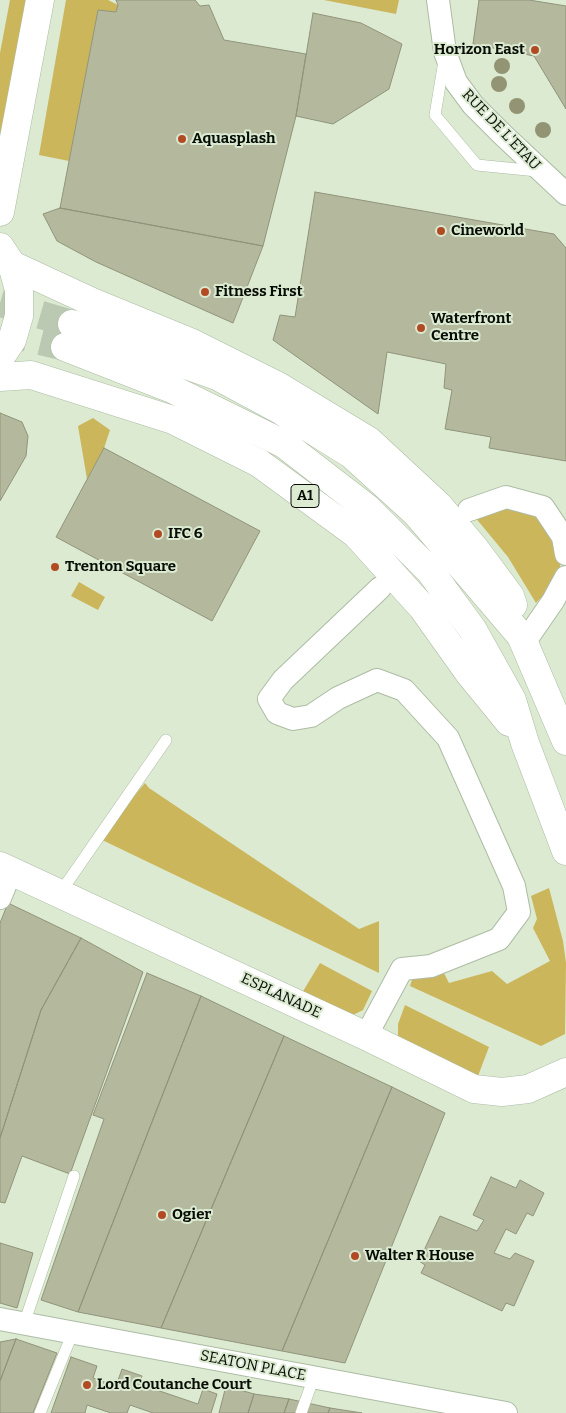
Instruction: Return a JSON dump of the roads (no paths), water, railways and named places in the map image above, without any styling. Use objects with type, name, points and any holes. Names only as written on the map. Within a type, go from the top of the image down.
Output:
[{"type":"main road","points":[[0,212],[40,0]]},
{"type":"main road","name":"A1","points":[[0,358],[12,340],[19,316],[19,290],[6,256]]},
{"type":"main road","name":"A1","points":[[6,256],[92,302],[192,343],[278,386],[369,441],[439,506],[476,550],[510,596],[522,639],[566,741]]},
{"type":"main road","name":"A1","points":[[522,639],[416,513],[351,454],[282,411],[217,376],[69,335],[172,389],[284,444],[367,508],[430,571],[473,630],[512,700],[525,743],[566,851]]},
{"type":"main road","name":"A1","points":[[0,377],[31,375],[173,420],[259,463],[356,534],[422,607],[469,673],[525,743]]},
{"type":"main road","name":"ESPLANADE","points":[[6,868],[366,1036],[474,1089],[502,1092],[528,1089],[566,1072]]},
{"type":"street","name":"RUE DE L'ETAU","points":[[438,0],[446,52],[456,82],[473,105],[566,194]]},
{"type":"street","points":[[469,510],[506,497],[543,507],[563,537],[566,554]]},
{"type":"street","points":[[522,639],[553,602],[566,578]]},
{"type":"street","points":[[366,1036],[402,969],[431,966],[499,939],[519,912],[514,886],[448,738],[404,690],[377,680],[338,698],[311,716],[293,720],[277,713],[269,699],[283,680],[380,588]]},
{"type":"street","points":[[0,898],[6,868]]},
{"type":"street","name":"SEATON PLACE","points":[[0,1319],[506,1413]]},
{"type":"lane","points":[[446,52],[435,115],[477,165],[540,171]]},
{"type":"lane","points":[[60,893],[166,740]]},
{"type":"lane","points":[[24,1324],[74,1176]]},
{"type":"lane","points":[[40,1413],[72,1332]]},
{"type":"lane","points":[[301,1413],[314,1377]]},
{"type":"tunnel","points":[[0,303],[72,324]]},
{"type":"tunnel","points":[[0,331],[65,347]]},
{"type":"place","name":"Horizon East","points":[[535,50]]},
{"type":"place","name":"Aquasplash","points":[[182,139]]},
{"type":"place","name":"Cineworld","points":[[441,231]]},
{"type":"place","name":"Fitness First","points":[[205,292]]},
{"type":"place","name":"Waterfront Centre","points":[[421,328]]},
{"type":"place","name":"IFC 6","points":[[158,534]]},
{"type":"place","name":"Trenton Square","points":[[55,567]]},
{"type":"place","name":"Ogier","points":[[162,1215]]},
{"type":"place","name":"Walter R House","points":[[355,1256]]},
{"type":"place","name":"Lord Coutanche Court","points":[[87,1385]]}]
